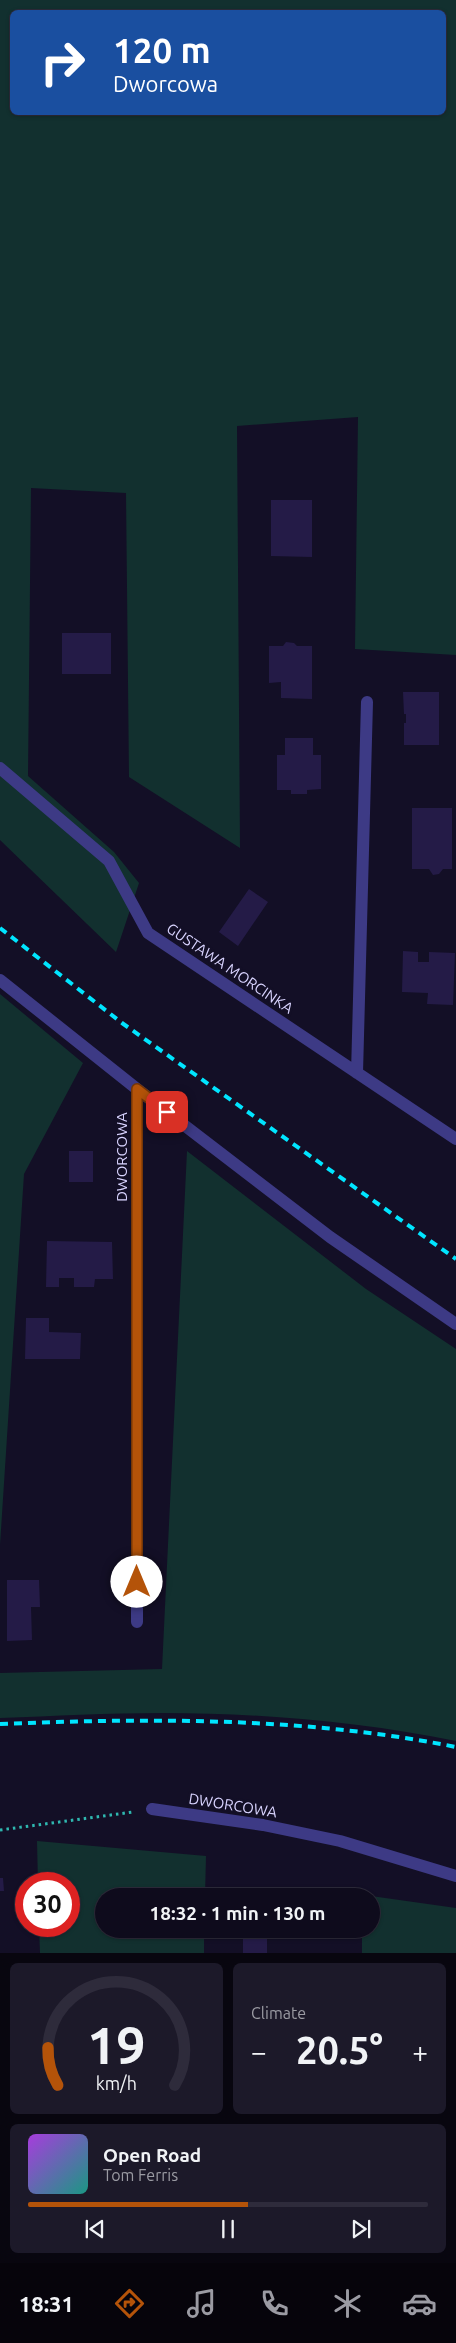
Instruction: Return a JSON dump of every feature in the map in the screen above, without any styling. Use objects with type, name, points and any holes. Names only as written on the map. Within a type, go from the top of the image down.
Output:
[{"type":"street","points":[[357,1073],[367,702]]},
{"type":"street","name":"GUSTAWA MORCINKA","points":[[0,768],[109,860],[148,933],[456,1139]]},
{"type":"street","points":[[0,980],[137,1089],[330,1237],[456,1324]]},
{"type":"street","name":"DWORCOWA","points":[[137,1089],[137,1622]]},
{"type":"street","name":"DWORCOWA","points":[[152,1809],[263,1824],[340,1841],[456,1876]]},
{"type":"path","points":[[0,1830],[152,1809]]},
{"type":"green space","points":[[0,0],[456,0],[456,655],[355,649],[358,417],[237,426],[240,848],[129,777],[126,493],[31,488],[28,776],[114,852],[139,883],[116,952],[0,840]]},
{"type":"green space","points":[[0,994],[83,1063],[24,1174],[0,1545]]},
{"type":"green space","points":[[187,1151],[366,1289],[456,1349],[456,1741],[347,1724],[200,1713],[0,1718],[0,1673],[162,1669]]},
{"type":"green space","points":[[37,1841],[206,1856],[205,1888],[95,1888],[95,1938],[204,1938],[204,1953],[40,1953],[39,1937],[80,1937],[80,1872],[38,1872]]},
{"type":"green space","points":[[380,1897],[456,1908],[456,1953],[362,1953],[362,1938],[380,1938]]},
{"type":"building","points":[[271,500],[312,500],[312,557],[271,556]]},
{"type":"building","points":[[62,633],[111,633],[111,674],[62,674]]},
{"type":"building","points":[[286,642],[294,643],[297,646],[312,646],[312,699],[281,698],[281,682],[269,683],[269,646],[283,646]]},
{"type":"building","points":[[403,692],[439,692],[439,745],[404,745],[406,714],[404,714]]},
{"type":"building","points":[[285,738],[313,738],[313,755],[321,755],[321,789],[307,790],[307,794],[291,794],[291,790],[277,790],[277,755],[285,755]]},
{"type":"building","points":[[412,808],[452,808],[452,869],[443,869],[439,874],[433,875],[429,869],[412,869]]},
{"type":"building","points":[[249,889],[268,902],[238,946],[219,932]]},
{"type":"building","points":[[403,951],[418,952],[418,962],[429,962],[429,952],[455,953],[453,1005],[427,1004],[428,993],[402,992]]},
{"type":"building","points":[[69,1151],[93,1151],[93,1182],[69,1182]]},
{"type":"building","points":[[47,1241],[112,1242],[113,1279],[95,1279],[94,1287],[74,1287],[74,1278],[59,1278],[59,1287],[46,1287]]},
{"type":"building","points":[[26,1318],[49,1318],[49,1332],[81,1333],[80,1359],[25,1359]]},
{"type":"building","points":[[7,1580],[39,1580],[40,1607],[31,1607],[32,1640],[7,1641]]},
{"type":"building","points":[[0,1878],[3,1878],[4,1891],[0,1891]]},
{"type":"building","points":[[243,1938],[267,1938],[267,1953],[243,1953]]},
{"type":"railway","points":[[0,928],[122,1023],[456,1259]]},
{"type":"railway","points":[[0,1724],[114,1721],[229,1722],[343,1730],[400,1737],[456,1747]]},
{"type":"route","points":[[137,1582],[137,1089],[167,1112]]}]
